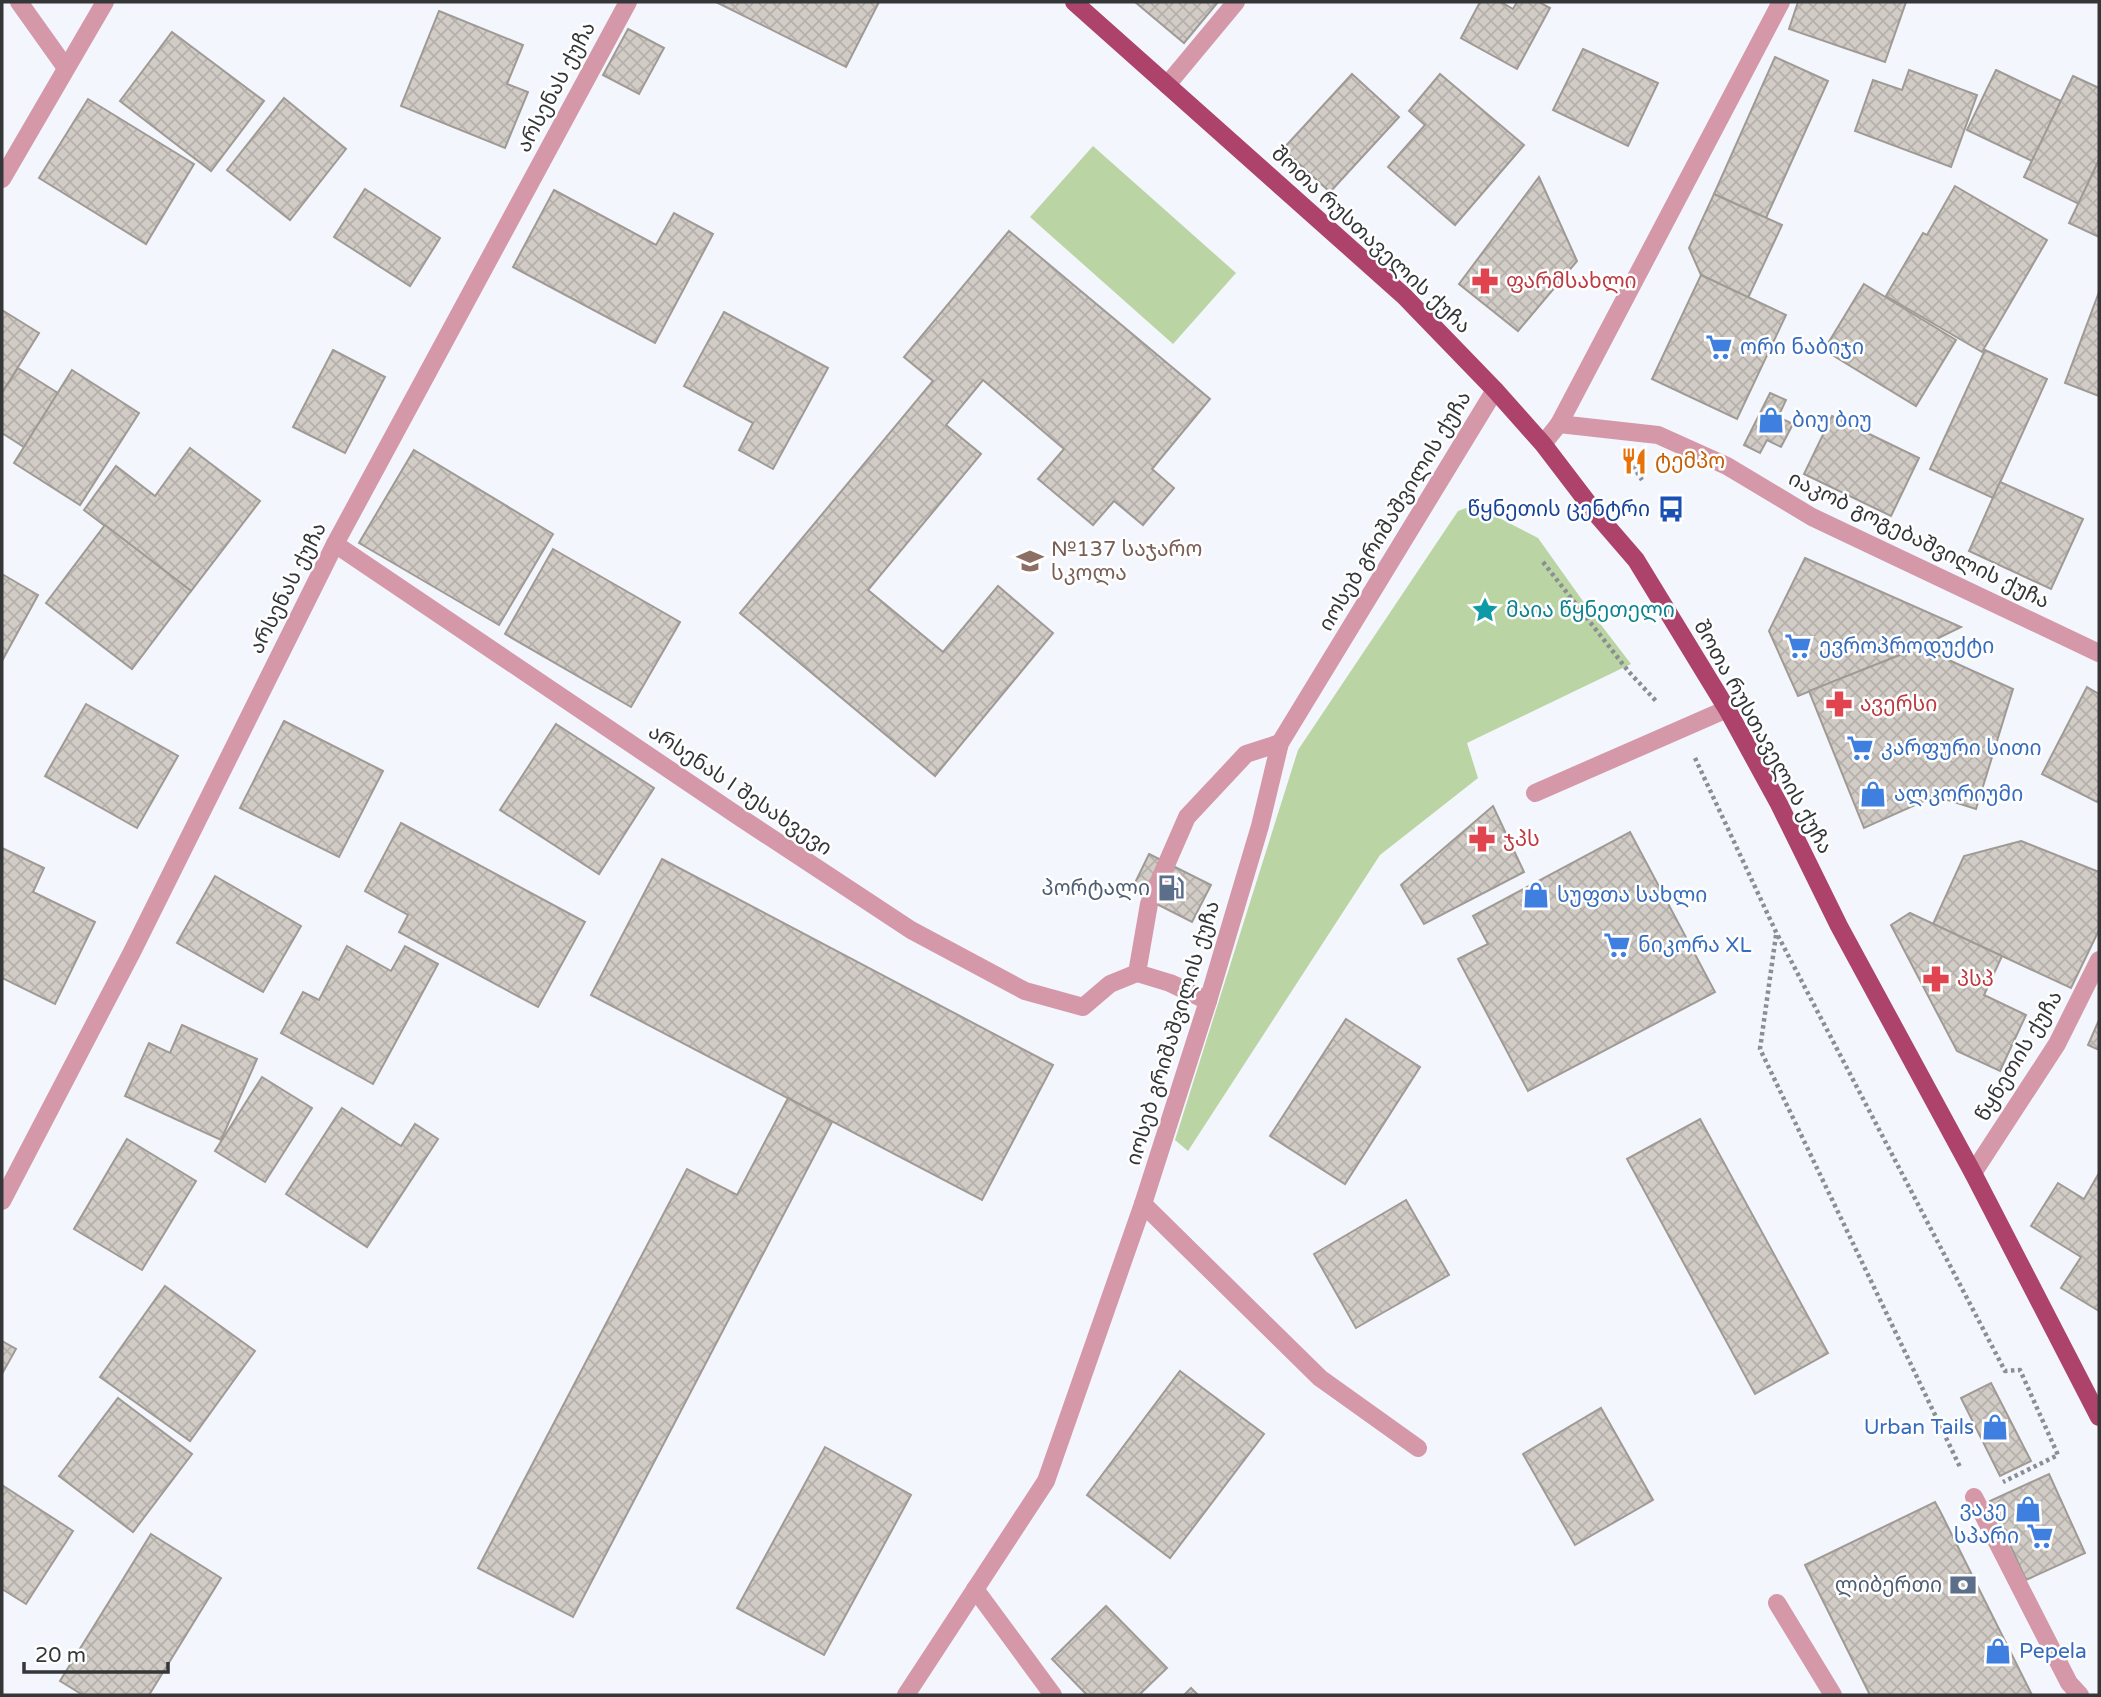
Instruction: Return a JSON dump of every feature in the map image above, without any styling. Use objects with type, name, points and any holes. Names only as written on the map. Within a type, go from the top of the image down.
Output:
[{"type":"main road","name":"შოთა რუსთაველის ქუჩა","points":[[1074,2],[1404,296],[1543,444],[1598,516],[1636,560],[1727,709],[1779,804],[1839,926],[1973,1173],[2099,1416]]},
{"type":"street","points":[[19,2],[66,68]]},
{"type":"street","points":[[2,179],[105,2]]},
{"type":"street","name":"არსენას ქუჩა","points":[[2,1201],[132,952],[335,544],[628,2]]},
{"type":"street","points":[[1167,85],[1236,2]]},
{"type":"street","points":[[1543,444],[1559,424],[1780,2]]},
{"type":"street","name":"იოსებ გრიშაშვილის ქუჩა","points":[[906,1695],[1046,1481],[1143,1204],[1208,1001],[1260,826],[1280,743],[1495,390]]},
{"type":"street","name":"იაკობ გოგებაშვილის ქუჩა","points":[[1559,424],[1658,435],[1727,466],[1812,517],[2099,653]]},
{"type":"street","name":"არსენას I შესახვევი","points":[[335,544],[911,930],[1024,991],[1083,1007],[1110,984],[1137,973]]},
{"type":"street","points":[[1535,793],[1727,709]]},
{"type":"street","points":[[1208,1001],[1170,983],[1137,973],[1149,904],[1187,817],[1246,754],[1280,743]]},
{"type":"street","name":"წყნეთის ქუჩა","points":[[1973,1173],[2057,1044],[2099,960]]},
{"type":"street","points":[[1143,1204],[1320,1378],[1418,1448]]},
{"type":"street","points":[[1974,1497],[2069,1682],[2080,1695]]},
{"type":"street","points":[[975,1589],[1053,1695]]},
{"type":"street","points":[[1777,1604],[1833,1695]]},
{"type":"path","points":[[1543,562],[1629,672],[1682,729],[1776,932],[2005,1371],[2020,1370],[2058,1455],[2001,1483]]},
{"type":"path","points":[[1776,932],[1760,1049],[1974,1497]]},
{"type":"green space","points":[[1093,146],[1236,273],[1173,344],[1030,217]]},
{"type":"green space","points":[[1474,505],[1538,538],[1631,664],[1467,743],[1478,778],[1380,855],[1188,1151],[1175,1140],[1298,750],[1458,511]]},
{"type":"building","points":[[716,2],[879,2],[846,67]]},
{"type":"building","points":[[1135,2],[1218,2],[1184,43]]},
{"type":"building","points":[[1480,2],[1501,2],[1513,9],[1517,2],[1539,2],[1550,8],[1517,69],[1461,38]]},
{"type":"building","points":[[1798,2],[1906,2],[1885,62],[1789,29]]},
{"type":"building","points":[[439,11],[523,45],[507,84],[528,92],[505,148],[401,106]]},
{"type":"building","points":[[628,29],[664,48],[639,94],[603,75]]},
{"type":"building","points":[[172,32],[264,101],[211,171],[120,101]]},
{"type":"building","points":[[1583,49],[1658,83],[1628,146],[1553,110]]},
{"type":"building","points":[[1775,57],[1828,81],[1766,218],[1714,194]]},
{"type":"building","points":[[1909,70],[1977,95],[1951,167],[1855,131],[1873,80],[1902,90]]},
{"type":"building","points":[[1996,70],[2061,101],[2032,161],[1967,130]]},
{"type":"building","points":[[1352,74],[1399,117],[1330,192],[1283,149]]},
{"type":"building","points":[[1440,74],[1524,145],[1455,225],[1388,167],[1425,125],[1409,111]]},
{"type":"building","points":[[2073,76],[2099,88],[2099,160],[2079,204],[2024,177]]},
{"type":"building","points":[[284,98],[346,149],[290,220],[227,170]]},
{"type":"building","points":[[88,99],[194,164],[146,244],[39,178]]},
{"type":"building","points":[[2099,160],[2099,237],[2069,223]]},
{"type":"building","points":[[1539,177],[1577,261],[1518,331],[1459,284]]},
{"type":"building","points":[[1955,186],[2047,240],[1982,352],[1886,296],[1923,233],[1927,235]]},
{"type":"building","points":[[365,189],[440,238],[410,286],[334,237]]},
{"type":"building","points":[[554,190],[656,245],[674,213],[713,234],[655,343],[513,267]]},
{"type":"building","points":[[1714,194],[1782,225],[1748,298],[1701,275],[1689,248]]},
{"type":"building","points":[[1009,231],[1210,399],[1152,469],[1174,488],[1143,525],[1114,501],[1093,525],[1038,479],[1064,449],[983,380],[946,425],[981,454],[868,590],[943,652],[998,586],[1053,633],[935,776],[740,613],[933,381],[904,357]]},
{"type":"building","name":"ორი ნაბიჯი","points":[[1701,275],[1786,315],[1737,419],[1652,379]]},
{"type":"building","points":[[1864,284],[1956,340],[1916,406],[1824,350]]},
{"type":"building","points":[[2099,292],[2099,396],[2065,383]]},
{"type":"building","points":[[2,310],[39,333],[2,393]]},
{"type":"building","points":[[724,312],[828,368],[773,469],[739,450],[753,423],[684,386]]},
{"type":"building","points":[[333,350],[385,377],[345,453],[293,427]]},
{"type":"building","points":[[1985,350],[2047,379],[1993,498],[1930,469]]},
{"type":"building","points":[[18,368],[58,393],[24,447],[2,433],[2,393]]},
{"type":"building","points":[[72,370],[139,413],[80,505],[14,463]]},
{"type":"building","name":"ბიუ ბიუ","points":[[1770,393],[1786,400],[1778,417],[1793,424],[1781,447],[1767,440],[1760,453],[1744,445]]},
{"type":"building","points":[[1832,416],[1919,458],[1891,516],[1804,474]]},
{"type":"building","points":[[190,448],[260,501],[191,591],[84,510],[116,466],[155,496]]},
{"type":"building","points":[[414,450],[553,534],[499,625],[359,543]]},
{"type":"building","points":[[2000,482],[2083,519],[2051,589],[1969,551]]},
{"type":"building","points":[[105,525],[191,591],[132,669],[46,603]]},
{"type":"building","points":[[553,549],[680,622],[631,707],[505,634]]},
{"type":"building","points":[[1805,558],[1961,627],[1920,647],[1798,696],[1769,631]]},
{"type":"building","points":[[2,574],[38,595],[2,661]]},
{"type":"building","points":[[1920,647],[2013,689],[1976,809],[1935,796],[1864,828],[1809,691]]},
{"type":"building","points":[[2087,687],[2099,694],[2097,802],[2042,774]]},
{"type":"building","points":[[86,704],[178,756],[137,828],[45,776]]},
{"type":"building","points":[[284,721],[383,771],[339,857],[240,808]]},
{"type":"building","points":[[556,724],[654,788],[599,874],[500,810]]},
{"type":"building","name":"ჯპს","points":[[1493,806],[1524,872],[1424,924],[1401,885]]},
{"type":"building","points":[[401,823],[585,922],[538,1007],[399,932],[408,915],[365,891]]},
{"type":"building","points":[[1630,832],[1715,992],[1528,1091],[1458,959],[1488,944],[1473,916]]},
{"type":"building","points":[[2021,841],[2099,872],[2099,930],[2071,988],[1933,924],[1964,856]]},
{"type":"building","points":[[2,848],[44,868],[33,892],[95,922],[55,1004],[2,978]]},
{"type":"building","name":"პორტალი","points":[[1149,854],[1211,885],[1192,922],[1131,891]]},
{"type":"building","points":[[662,859],[1053,1065],[982,1200],[591,995]]},
{"type":"building","points":[[215,876],[301,926],[263,992],[177,943]]},
{"type":"building","points":[[1910,913],[2002,956],[1984,995],[2026,1015],[2000,1071],[1957,1051],[1891,925]]},
{"type":"building","points":[[347,946],[391,971],[405,946],[438,964],[373,1084],[281,1033],[303,992],[319,1000]]},
{"type":"building","points":[[1346,1019],[1420,1067],[1345,1184],[1270,1136]]},
{"type":"building","points":[[2099,1020],[2099,1050],[2088,1045]]},
{"type":"building","points":[[182,1025],[257,1059],[221,1140],[125,1096],[149,1043],[170,1053]]},
{"type":"building","points":[[262,1077],[312,1108],[265,1182],[215,1151]]},
{"type":"building","points":[[788,1098],[832,1122],[573,1617],[478,1568],[687,1169],[737,1195]]},
{"type":"building","points":[[342,1108],[401,1146],[415,1124],[438,1139],[367,1247],[286,1194]]},
{"type":"building","points":[[1700,1119],[1828,1353],[1755,1394],[1627,1159]]},
{"type":"building","points":[[127,1139],[196,1181],[142,1270],[74,1229]]},
{"type":"building","points":[[2099,1173],[2099,1311],[2061,1288],[2081,1257],[2031,1226],[2058,1183],[2084,1199]]},
{"type":"building","points":[[1406,1200],[1449,1275],[1356,1328],[1314,1254]]},
{"type":"building","points":[[165,1286],[255,1351],[190,1441],[100,1377]]},
{"type":"building","points":[[2,1341],[16,1349],[2,1374]]},
{"type":"building","points":[[1180,1371],[1264,1434],[1170,1558],[1087,1495]]},
{"type":"building","points":[[1991,1383],[2031,1461],[2000,1476],[1961,1398]]},
{"type":"building","points":[[118,1398],[192,1454],[133,1532],[59,1476]]},
{"type":"building","points":[[1601,1408],[1653,1500],[1575,1545],[1523,1454]]},
{"type":"building","points":[[825,1447],[911,1495],[824,1655],[737,1608]]},
{"type":"building","points":[[2049,1474],[2085,1553],[2026,1580],[1990,1501]]},
{"type":"building","points":[[2,1485],[73,1531],[26,1604],[2,1589]]},
{"type":"building","points":[[1935,1502],[2032,1695],[1870,1695],[1805,1565]]},
{"type":"building","points":[[151,1534],[221,1578],[149,1695],[83,1695],[60,1681]]},
{"type":"building","points":[[1106,1606],[1167,1668],[1139,1695],[1087,1695],[1052,1659]]},
{"type":"building","points":[[1191,1688],[1198,1695],[1184,1695]]},
{"type":"place","name":"ფარმსახლი","points":[[1485,281]]},
{"type":"place","name":"ორი ნაბიჯი","points":[[1719,347]]},
{"type":"place","name":"ბიუ ბიუ","points":[[1771,420]]},
{"type":"place","name":"ტემპო","points":[[1634,461]]},
{"type":"place","name":"წყნეთის ცენტრი","points":[[1671,509]]},
{"type":"place","name":"№137 საჯარო სკოლა","points":[[1030,561]]},
{"type":"place","name":"მაია წყნეთელი","points":[[1485,610]]},
{"type":"place","name":"ევროპროდუქტი","points":[[1798,646]]},
{"type":"place","name":"ავერსი","points":[[1839,704]]},
{"type":"place","name":"კარფური სითი","points":[[1860,748]]},
{"type":"place","name":"ალკორიუმი","points":[[1873,794]]},
{"type":"place","name":"ჯპს","points":[[1482,839]]},
{"type":"place","name":"პორტალი","points":[[1171,888]]},
{"type":"place","name":"სუფთა სახლი","points":[[1536,895]]},
{"type":"place","name":"ნიკორა XL","points":[[1617,945]]},
{"type":"place","name":"პსპ","points":[[1936,979]]},
{"type":"place","name":"Urban Tails","points":[[1995,1427]]},
{"type":"place","name":"ვაკე","points":[[2028,1509]]},
{"type":"place","name":"სპარი","points":[[2040,1536]]},
{"type":"place","name":"ლიბერთი","points":[[1963,1585]]},
{"type":"place","name":"Pepela","points":[[1998,1651]]}]
